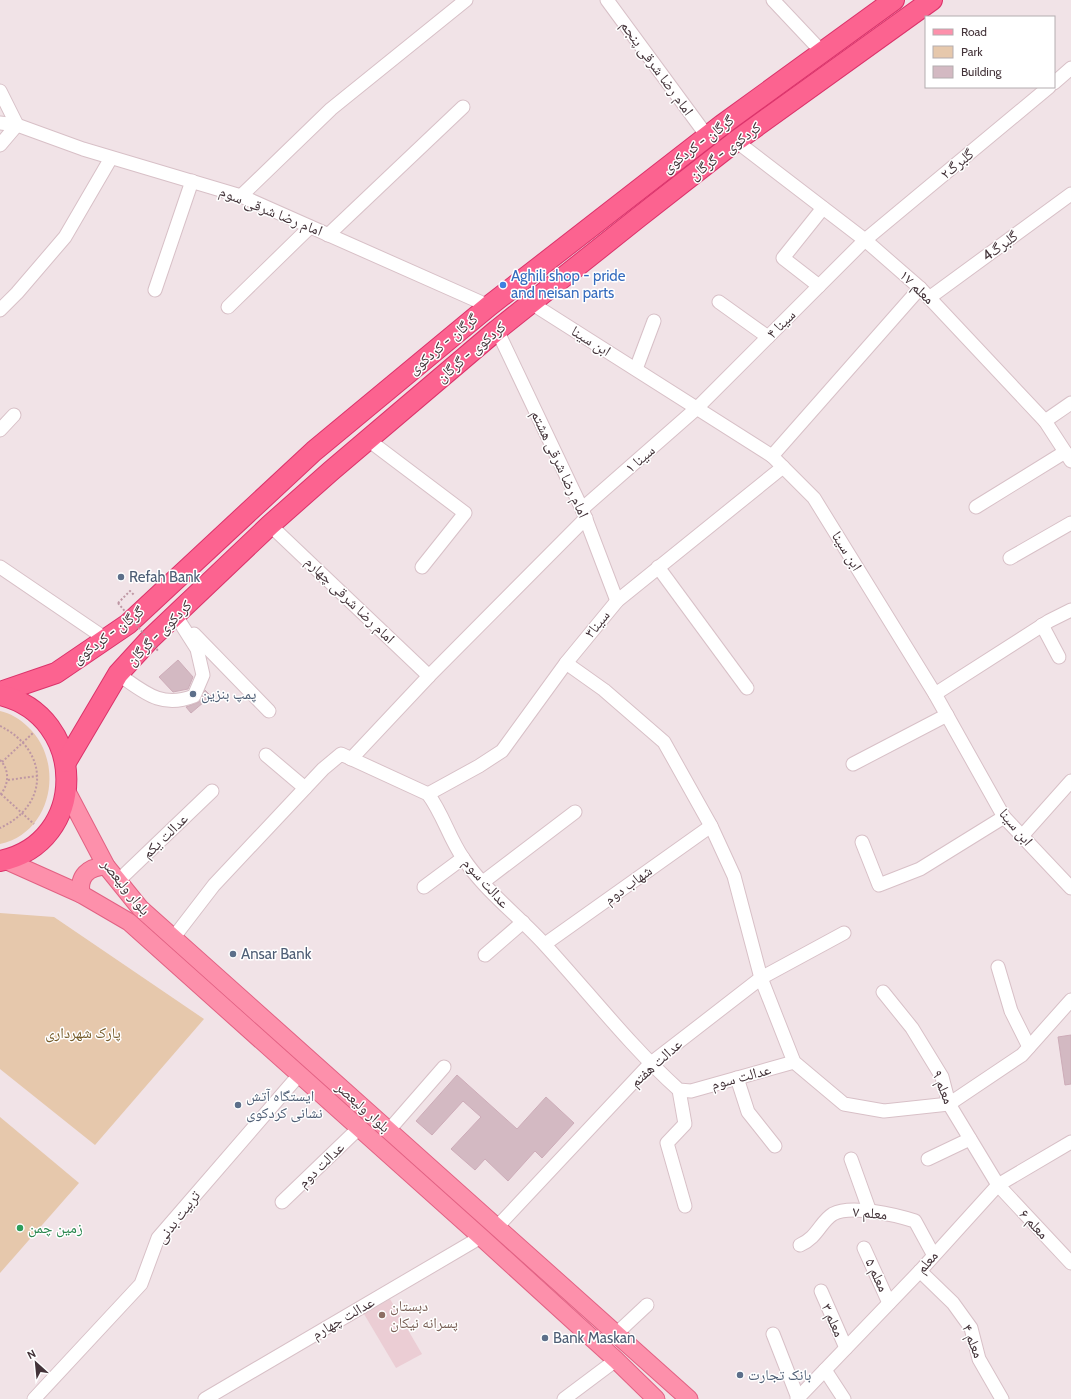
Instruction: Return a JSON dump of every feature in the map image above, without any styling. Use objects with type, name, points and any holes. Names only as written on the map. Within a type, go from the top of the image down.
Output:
[{"type":"highway","name":"گرگان - کردکوی","points":[[0,694],[56,673],[128,624],[314,451],[489,306],[707,136],[894,0]]},
{"type":"highway","name":"کردکوی - گرگان","points":[[66,762],[118,674],[150,639],[176,616],[270,525],[367,440],[531,303],[736,141],[932,0]]},
{"type":"highway","points":[[0,694],[22,703],[45,721],[61,747],[66,762],[66,790],[56,821],[46,834],[34,845],[21,854],[3,861]]},
{"type":"main road","name":"بلوار ولیعصر","points":[[66,790],[106,866],[140,908],[689,1399]]},
{"type":"main road","name":"بلوار ولیعصر","points":[[3,861],[80,894],[130,922],[481,1237],[616,1360],[656,1399]]},
{"type":"main road","points":[[80,894],[81,879],[85,873],[91,868],[106,866]]},
{"type":"street","points":[[241,196],[331,109],[466,0]]},
{"type":"street","name":"امام رضا شرقی پنجم","points":[[607,0],[707,136]]},
{"type":"street","points":[[773,0],[822,52]]},
{"type":"street","points":[[1055,81],[1071,68]]},
{"type":"street","name":"گلبرگ۲","points":[[865,240],[1048,88]]},
{"type":"street","points":[[0,91],[17,125],[0,145]]},
{"type":"street","points":[[328,234],[463,107]]},
{"type":"street","name":"امام رضا شرقی سوم","points":[[0,123],[17,125],[111,158],[241,196],[489,306]]},
{"type":"street","name":"معلم ۱۷","points":[[736,141],[865,240],[920,288],[1045,421],[1068,456]]},
{"type":"street","points":[[0,310],[66,237],[111,158]]},
{"type":"street","points":[[155,290],[192,182]]},
{"type":"street","name":"گلبرگ4","points":[[929,298],[1071,194]]},
{"type":"street","points":[[819,286],[783,258],[823,208]]},
{"type":"street","points":[[228,307],[310,226]]},
{"type":"street","name":"سینا ۴","points":[[697,408],[865,240]]},
{"type":"street","points":[[772,456],[920,288]]},
{"type":"street","points":[[719,302],[768,337]]},
{"type":"street","name":"ابن سینا","points":[[531,303],[772,456],[814,498],[935,694],[1004,817],[1071,888]]},
{"type":"street","points":[[636,369],[654,321]]},
{"type":"street","name":"امام رضا شرقی هشتم","points":[[497,330],[584,514],[616,601]]},
{"type":"street","points":[[1045,421],[1071,403]]},
{"type":"street","name":"سینا ۱","points":[[351,759],[584,514],[697,408]]},
{"type":"street","points":[[0,430],[14,415]]},
{"type":"street","points":[[367,440],[466,513],[422,567]]},
{"type":"street","points":[[976,507],[1068,456]]},
{"type":"street","name":"سینا۳","points":[[428,794],[479,766],[502,751],[566,663],[616,601],[783,467]]},
{"type":"street","points":[[1010,558],[1071,523]]},
{"type":"street","name":"امام رضا شرقی چهارم","points":[[270,525],[429,676]]},
{"type":"street","points":[[0,567],[106,639]]},
{"type":"street","points":[[658,567],[747,688]]},
{"type":"street","points":[[935,694],[1042,625],[1071,610]]},
{"type":"street","points":[[118,674],[154,698],[173,702],[182,701],[194,696],[203,675],[197,649],[176,616]]},
{"type":"street","points":[[176,616],[269,711]]},
{"type":"street","points":[[1042,625],[1059,657]]},
{"type":"street","points":[[566,663],[604,690],[664,742],[711,826],[734,876],[761,978],[794,1062],[844,1104],[884,1111],[949,1104],[1022,1055],[1071,1000]]},
{"type":"street","points":[[853,764],[947,715]]},
{"type":"street","points":[[174,937],[214,886],[323,769],[341,754],[428,794]]},
{"type":"street","points":[[266,755],[305,788]]},
{"type":"street","points":[[1022,836],[1071,780]]},
{"type":"street","name":"عدالت یکم","points":[[118,881],[212,791]]},
{"type":"street","name":"عدالت سوم","points":[[428,794],[463,858],[483,882],[545,944],[650,1064],[679,1090],[691,1091],[794,1062]]},
{"type":"street","points":[[483,882],[576,812]]},
{"type":"street","points":[[862,842],[879,885],[920,869],[1004,817]]},
{"type":"street","name":"شهاب دوم","points":[[545,944],[711,826]]},
{"type":"street","points":[[424,887],[463,858]]},
{"type":"street","points":[[485,955],[523,922]]},
{"type":"street","name":"عدالت هفتم","points":[[497,1227],[650,1064],[761,978],[844,933]]},
{"type":"street","points":[[998,967],[1010,1011],[1029,1047]]},
{"type":"street","name":"معلم ۹","points":[[883,992],[912,1028],[942,1077],[949,1104],[998,1185]]},
{"type":"street","points":[[389,1130],[444,1067]]},
{"type":"street","name":"تربیت بدنی","points":[[34,1399],[142,1284],[158,1238],[299,1075]]},
{"type":"street","points":[[737,1078],[748,1112],[775,1146]]},
{"type":"street","points":[[679,1090],[686,1124],[667,1143],[685,1206]]},
{"type":"street","name":"عدالت دوم","points":[[282,1202],[359,1128]]},
{"type":"street","points":[[928,1159],[970,1139]]},
{"type":"street","name":"معلم","points":[[798,1399],[920,1271],[933,1254],[998,1185],[1071,1142]]},
{"type":"street","points":[[851,1159],[870,1212]]},
{"type":"street","name":"معلم ۶","points":[[998,1185],[1071,1263]]},
{"type":"street","name":"معلم ۷","points":[[800,1245],[810,1241],[833,1215],[848,1210],[892,1214],[915,1221],[933,1254]]},
{"type":"street","name":"عدالت چهارم","points":[[205,1399],[481,1237]]},
{"type":"street","name":"معلم ۵","points":[[864,1248],[889,1303]]},
{"type":"street","name":"معلم ۴","points":[[920,1271],[953,1304],[971,1328],[980,1359],[1002,1399]]},
{"type":"street","name":"معلم ۳","points":[[821,1291],[846,1348]]},
{"type":"street","points":[[616,1334],[647,1305]]},
{"type":"street","points":[[773,1334],[798,1399]]},
{"type":"street","points":[[564,1399],[616,1360]]},
{"type":"street","points":[[825,1370],[844,1399]]},
{"type":"path","points":[[130,591],[118,603],[159,652]]},
{"type":"path","points":[[45,721],[24,742],[1,761],[7,773],[8,780],[1,795],[46,834]]},
{"type":"path","points":[[0,726],[13,732],[24,742],[35,763],[37,776],[33,796],[22,814],[12,823],[0,828]]},
{"type":"path","points":[[8,780],[37,776]]},
{"type":"shaded area","points":[[390,1299],[422,1354],[396,1368],[364,1314]]},
{"type":"green space","points":[[0,711],[21,721],[39,740],[46,757],[49,775],[48,793],[42,810],[32,825],[18,837],[0,844]]},
{"type":"green space","name":"پارک شهرداری","points":[[0,913],[54,917],[204,1019],[95,1145],[0,1069]]},
{"type":"green space","name":"زمین چمن","points":[[0,1117],[79,1183],[0,1273]]},
{"type":"building","points":[[178,660],[193,677],[188,689],[173,692],[159,677]]},
{"type":"building","points":[[205,690],[211,696],[191,713],[186,707],[199,702]]},
{"type":"building","points":[[1071,1035],[1071,1084],[1065,1085],[1058,1037]]},
{"type":"building","points":[[457,1075],[517,1129],[546,1097],[574,1123],[542,1158],[535,1151],[508,1181],[485,1159],[475,1170],[451,1149],[481,1117],[463,1101],[432,1135],[416,1121]]},
{"type":"place","name":"Aghili shop - pride and neisan parts","points":[[503,285]]},
{"type":"place","name":"Refah Bank","points":[[121,577]]},
{"type":"place","name":"پمپ بنزین","points":[[193,694]]},
{"type":"place","name":"Ansar Bank","points":[[233,954]]},
{"type":"place","name":"ایستگاه آتش نشانی کردکوی","points":[[238,1105]]},
{"type":"place","name":"زمین چمن","points":[[20,1228]]},
{"type":"place","name":"دبستان پسرانه نیکان","points":[[382,1315]]},
{"type":"place","name":"Bank Maskan","points":[[545,1338]]},
{"type":"place","name":"بانک تجارت","points":[[740,1375]]}]
